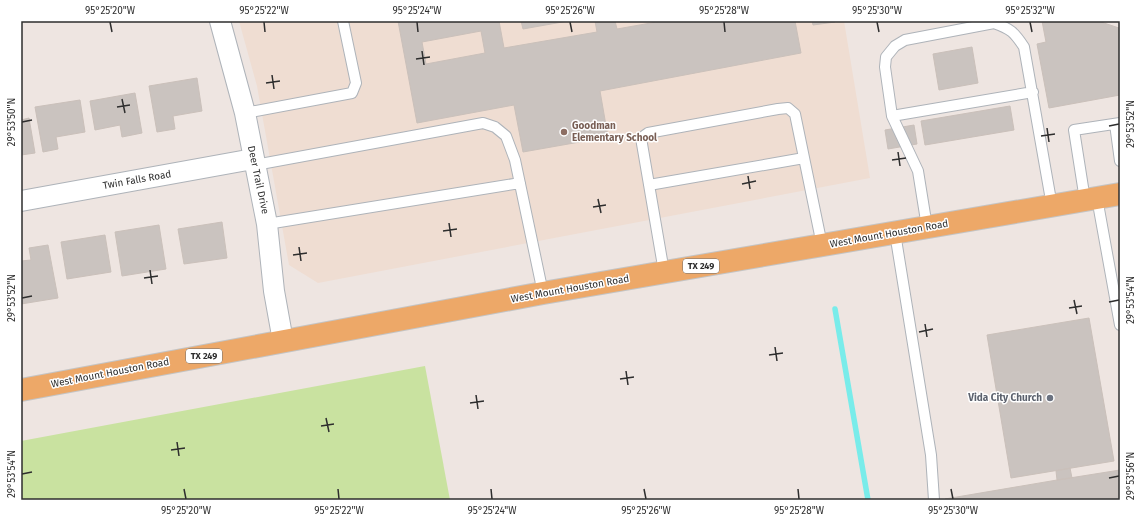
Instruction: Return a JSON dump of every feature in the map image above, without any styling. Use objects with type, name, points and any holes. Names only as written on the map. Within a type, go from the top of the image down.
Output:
[{"type":"main road","name":"West Mount Houston Road","points":[[21,390],[543,293],[1120,194]]},
{"type":"street","name":"Deer Trail Drive","points":[[220,21],[245,113],[267,224],[274,291],[283,341]]},
{"type":"street","name":"Twin Falls Road","points":[[21,201],[254,162]]},
{"type":"lane","points":[[245,113],[352,93],[356,83],[343,21]]},
{"type":"lane","points":[[927,227],[918,171],[892,116],[885,67],[886,57],[895,46],[905,40],[994,24],[1007,27],[1015,34],[1024,47],[1052,206]]},
{"type":"lane","points":[[892,116],[1032,92]]},
{"type":"lane","points":[[664,272],[641,138],[648,133],[778,109],[788,108],[795,114],[822,245]]},
{"type":"lane","points":[[254,162],[483,123],[495,127],[506,136],[515,160],[543,293]]},
{"type":"lane","points":[[1120,161],[1118,123],[1074,130],[1120,325]]},
{"type":"lane","points":[[649,185],[804,158]]},
{"type":"lane","points":[[267,224],[520,183]]},
{"type":"lane","points":[[895,233],[931,454],[934,500]]},
{"type":"shaded area","name":"Goodman Elementary School","points":[[239,21],[844,21],[870,178],[318,283],[289,265],[257,86]]},
{"type":"green space","points":[[425,366],[450,500],[21,500],[21,441]]},
{"type":"building","points":[[398,21],[499,21],[504,48],[597,32],[595,21],[615,21],[617,29],[662,21],[795,21],[801,53],[600,91],[608,137],[523,152],[514,105],[417,123]],"holes":[[[481,31],[485,53],[426,64],[422,42]]]},
{"type":"building","points":[[521,21],[568,21],[523,29]]},
{"type":"building","points":[[812,21],[834,21],[835,22],[813,25]]},
{"type":"building","points":[[1042,21],[1098,21],[1119,28],[1120,95],[1049,108],[1037,44],[1046,42]]},
{"type":"building","points":[[972,47],[978,83],[939,90],[933,54]]},
{"type":"building","points":[[197,78],[202,111],[173,116],[175,129],[157,132],[149,86]]},
{"type":"building","points":[[135,93],[142,133],[122,137],[120,125],[95,130],[90,101]]},
{"type":"building","points":[[80,100],[85,132],[56,137],[58,149],[43,152],[35,107]]},
{"type":"building","points":[[1010,106],[1014,130],[925,145],[921,121]]},
{"type":"building","points":[[29,118],[35,153],[21,155],[21,120]]},
{"type":"building","points":[[914,125],[917,144],[888,149],[885,130]]},
{"type":"building","points":[[222,222],[227,258],[184,264],[178,229]]},
{"type":"building","points":[[159,225],[166,269],[122,276],[115,232]]},
{"type":"building","points":[[105,235],[111,272],[67,279],[61,242]]},
{"type":"building","points":[[48,245],[58,298],[21,304],[21,261],[31,260],[29,248]]},
{"type":"building","name":"Vida City Church","points":[[1089,318],[1114,461],[1011,478],[987,335]]},
{"type":"building","points":[[1070,468],[1072,478],[1057,480],[1056,471]]},
{"type":"building","points":[[1120,470],[1120,500],[945,499],[1057,480]]},
{"type":"waterway","points":[[835,309],[868,500]]},
{"type":"place","name":"Goodman Elementary School","points":[[564,132]]},
{"type":"place","name":"Vida City Church","points":[[1050,398]]}]
